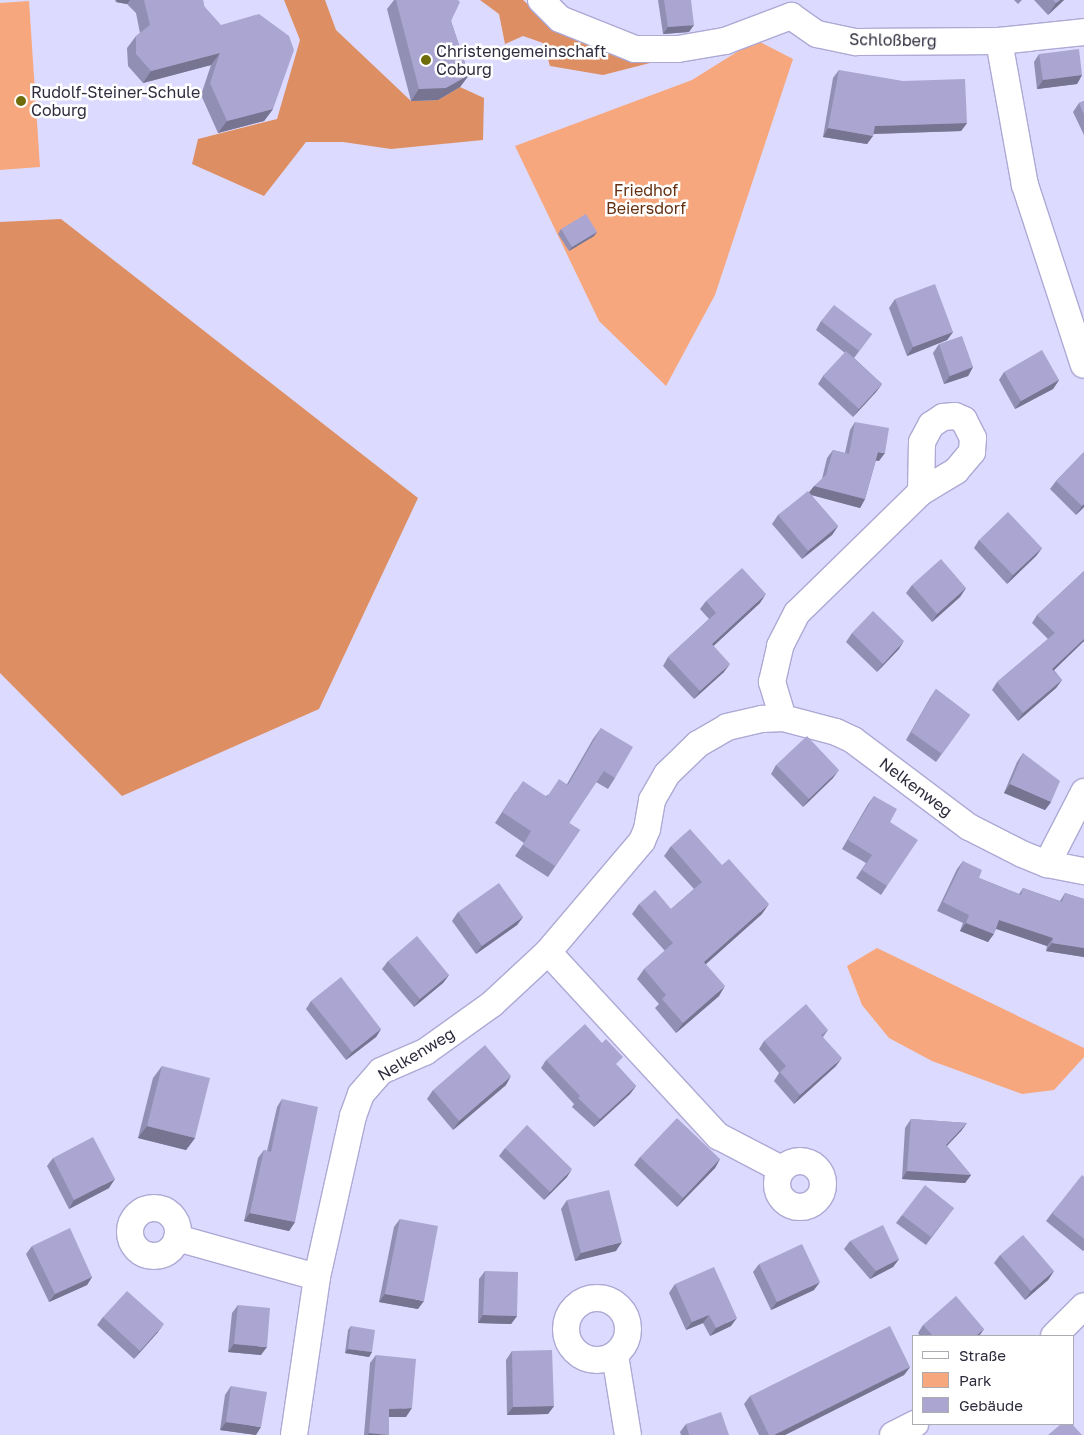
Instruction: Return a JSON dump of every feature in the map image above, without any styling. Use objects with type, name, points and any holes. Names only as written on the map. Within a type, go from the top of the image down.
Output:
[{"type":"street","name":"Schloßberg","points":[[541,0],[560,18],[635,49],[678,49],[725,40],[780,4],[817,34],[856,42],[999,41],[1084,32]]},
{"type":"street","points":[[999,41],[1026,185],[1084,365]]},
{"type":"street","points":[[783,718],[772,682],[780,646],[797,613],[921,492]]},
{"type":"street","name":"Nelkenweg","points":[[294,1435],[317,1277],[353,1116],[360,1094],[381,1071],[425,1052],[492,1004],[548,952],[642,841],[648,829],[652,800],[667,774],[679,760],[698,744],[727,727],[762,719],[783,718],[836,732],[853,740],[969,827],[1022,854],[1047,864],[1084,871]]},
{"type":"street","points":[[1047,864],[1084,792]]},
{"type":"street","points":[[548,952],[718,1136],[781,1169]]},
{"type":"street","points":[[177,1238],[317,1277]]},
{"type":"street","points":[[1055,1335],[1084,1306]]},
{"type":"street","points":[[615,1356],[628,1435]]},
{"type":"street","points":[[893,1435],[913,1425]]},
{"type":"green space","name":"Rudolf-Steiner-Schule Coburg","points":[[29,1],[40,167],[0,170],[0,3]]},
{"type":"green space","name":"Friedhof Beiersdorf","points":[[756,40],[793,59],[715,295],[666,386],[599,321],[515,146],[692,80]]},
{"type":"green space","points":[[877,948],[1084,1048],[1084,1057],[1054,1090],[1022,1094],[932,1061],[889,1038],[862,1005],[847,966]]},
{"type":"shaded area","points":[[284,0],[325,0],[336,30],[411,101],[438,100],[460,87],[484,98],[483,140],[391,149],[343,142],[306,142],[264,196],[192,164],[198,139],[277,119],[300,40]]},
{"type":"shaded area","points":[[480,0],[523,0],[540,15],[650,63],[603,75],[550,66],[543,43],[523,36],[505,44],[499,14]]},
{"type":"shaded area","points":[[61,219],[418,498],[319,709],[122,796],[0,673],[0,222]]},
{"type":"building","points":[[144,0],[203,0],[204,6],[221,25],[259,14],[289,36],[294,50],[273,109],[227,121],[210,83],[220,53],[151,71],[136,54],[136,36],[150,25]]},
{"type":"building","name":"Christengemeinschaft Coburg","points":[[396,0],[458,0],[460,2],[451,21],[469,75],[446,88],[419,89]]},
{"type":"building","points":[[664,0],[691,0],[694,25],[668,27]]},
{"type":"building","points":[[1079,49],[1082,75],[1043,80],[1039,54]]},
{"type":"building","points":[[839,70],[903,81],[965,79],[967,123],[875,126],[873,136],[828,128]]},
{"type":"building","points":[[1084,101],[1084,115],[1079,103]]},
{"type":"building","points":[[586,214],[597,232],[572,247],[561,229]]},
{"type":"building","points":[[935,284],[953,332],[913,347],[895,299]]},
{"type":"building","points":[[834,305],[872,334],[859,351],[821,321]]},
{"type":"building","points":[[962,336],[973,367],[950,376],[939,344]]},
{"type":"building","points":[[1042,350],[1059,380],[1021,401],[1004,372]]},
{"type":"building","points":[[846,351],[882,384],[859,409],[823,376]]},
{"type":"building","points":[[855,422],[889,428],[885,453],[878,452],[865,499],[814,486],[826,475],[833,450],[849,454]]},
{"type":"building","points":[[1084,452],[1084,504],[1082,506],[1056,481]]},
{"type":"building","points":[[808,491],[838,526],[808,551],[778,515]]},
{"type":"building","points":[[1008,512],[1042,548],[1013,575],[979,540]]},
{"type":"building","points":[[941,559],[966,588],[937,614],[912,585]]},
{"type":"building","points":[[742,568],[766,594],[712,644],[730,664],[700,691],[668,657],[716,613],[706,601]]},
{"type":"building","points":[[1084,571],[1084,639],[1052,669],[1062,680],[1023,713],[997,682],[1055,633],[1037,615]]},
{"type":"building","points":[[873,611],[904,641],[883,664],[852,633]]},
{"type":"building","points":[[936,689],[970,715],[942,754],[911,732]]},
{"type":"building","points":[[601,728],[633,747],[615,778],[604,771],[569,823],[580,830],[555,866],[523,845],[531,831],[502,812],[523,781],[547,797],[559,779],[568,785]]},
{"type":"building","points":[[807,736],[839,770],[809,799],[776,765]]},
{"type":"building","points":[[1023,753],[1060,781],[1051,802],[1010,784]]},
{"type":"building","points":[[874,796],[897,809],[890,822],[918,840],[887,886],[862,870],[872,855],[848,840]]},
{"type":"building","points":[[690,829],[722,865],[729,859],[769,904],[704,962],[725,986],[683,1023],[662,999],[666,995],[644,969],[673,943],[639,904],[655,890],[671,909],[702,882],[671,846]]},
{"type":"building","points":[[963,861],[982,870],[979,878],[1021,895],[1023,888],[1062,902],[1065,893],[1084,899],[1084,948],[1052,943],[1053,938],[999,920],[994,934],[966,923],[969,915],[943,902]]},
{"type":"building","points":[[499,883],[523,917],[482,946],[458,912]]},
{"type":"building","points":[[417,936],[449,975],[420,999],[388,961]]},
{"type":"building","points":[[341,977],[381,1029],[352,1052],[311,1001]]},
{"type":"building","points":[[806,1004],[828,1030],[821,1035],[842,1058],[800,1095],[780,1072],[786,1066],[764,1041]]},
{"type":"building","points":[[585,1024],[602,1043],[606,1039],[623,1057],[616,1064],[636,1086],[600,1119],[578,1098],[580,1096],[546,1060]]},
{"type":"building","points":[[485,1045],[511,1076],[459,1121],[433,1090]]},
{"type":"building","points":[[162,1066],[210,1078],[195,1138],[147,1126]]},
{"type":"building","points":[[282,1099],[318,1107],[295,1222],[250,1213],[264,1150],[271,1152]]},
{"type":"building","points":[[677,1118],[720,1159],[683,1198],[640,1157]]},
{"type":"building","points":[[911,1119],[967,1123],[946,1145],[971,1175],[907,1171]]},
{"type":"building","points":[[527,1125],[572,1169],[550,1192],[505,1148]]},
{"type":"building","points":[[93,1137],[115,1179],[74,1200],[53,1158]]},
{"type":"building","points":[[1082,1175],[1084,1177],[1084,1239],[1052,1213]]},
{"type":"building","points":[[925,1185],[954,1208],[931,1237],[902,1215]]},
{"type":"building","points":[[609,1190],[622,1242],[581,1253],[567,1200]]},
{"type":"building","points":[[400,1219],[438,1226],[424,1301],[385,1294]]},
{"type":"building","points":[[883,1225],[899,1259],[876,1271],[850,1241]]},
{"type":"building","points":[[70,1228],[92,1277],[55,1294],[32,1246]]},
{"type":"building","points":[[1023,1235],[1054,1271],[1031,1291],[1000,1255]]},
{"type":"building","points":[[802,1244],[820,1282],[777,1302],[759,1264]]},
{"type":"building","points":[[714,1267],[737,1318],[716,1328],[709,1315],[692,1322],[675,1284]]},
{"type":"building","points":[[485,1271],[518,1272],[517,1316],[483,1315]]},
{"type":"building","points":[[127,1291],[164,1324],[140,1351],[103,1317]]},
{"type":"building","points":[[956,1296],[984,1329],[977,1335],[932,1335],[923,1325]]},
{"type":"building","points":[[238,1305],[270,1308],[267,1347],[234,1344]]},
{"type":"building","points":[[351,1326],[375,1330],[372,1352],[348,1349]]},
{"type":"building","points":[[890,1326],[910,1367],[774,1435],[769,1435],[750,1396]]},
{"type":"building","points":[[552,1350],[554,1406],[513,1407],[512,1351]]},
{"type":"building","points":[[376,1355],[416,1359],[412,1408],[389,1409],[389,1435],[369,1433]]},
{"type":"building","points":[[231,1386],[267,1392],[261,1427],[226,1422]]},
{"type":"building","points":[[721,1412],[729,1435],[689,1435],[686,1424]]},
{"type":"building","points":[[1060,1425],[1073,1425],[1082,1435],[1048,1435]]},
{"type":"place","name":"Christengemeinschaft Coburg","points":[[426,60]]},
{"type":"place","name":"Rudolf-Steiner-Schule Coburg","points":[[21,101]]}]
